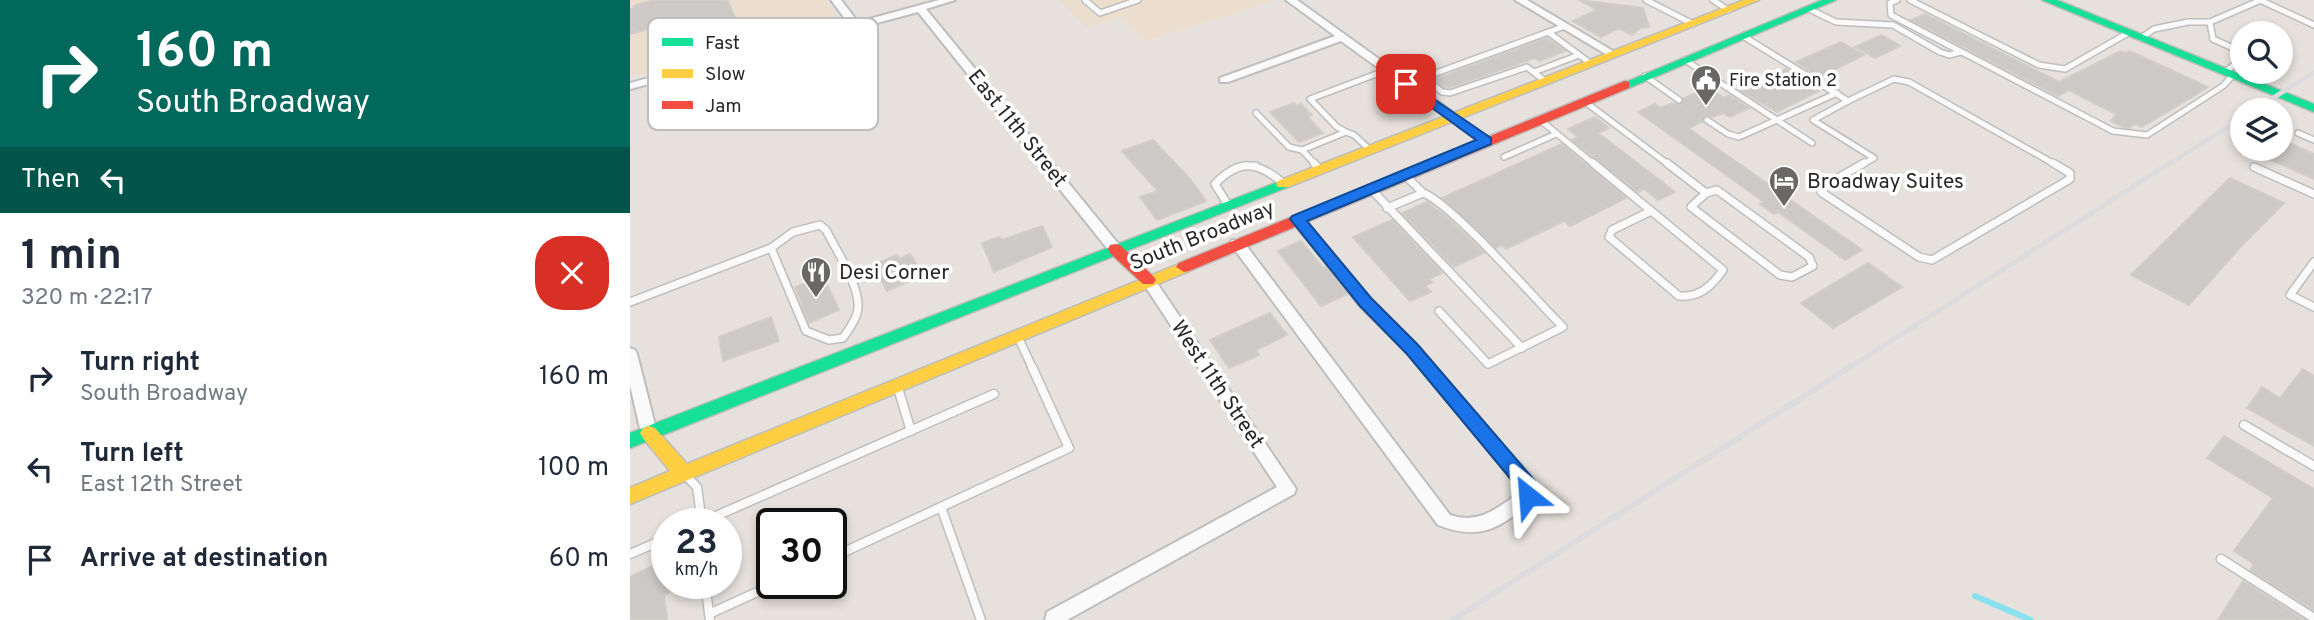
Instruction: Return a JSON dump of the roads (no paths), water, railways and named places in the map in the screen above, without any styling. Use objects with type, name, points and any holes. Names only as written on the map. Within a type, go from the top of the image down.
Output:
[{"type":"main road","name":"South Broadway","points":[[630,442],[846,346],[1115,249],[1452,117],[1540,76],[1585,59],[1613,54],[1754,0]]},
{"type":"main road","name":"South Broadway","points":[[630,496],[1237,243],[1831,0]]},
{"type":"main road","points":[[2052,1],[2314,108]]},
{"type":"main road","points":[[1613,54],[1645,76]]},
{"type":"main road","points":[[1115,249],[1148,280]]},
{"type":"main road","points":[[649,433],[683,473]]},
{"type":"street","points":[[836,0],[850,18]]},
{"type":"street","points":[[878,19],[950,0]]},
{"type":"street","points":[[1291,0],[1486,141]]},
{"type":"street","points":[[1520,0],[1613,54]]},
{"type":"street","name":"East 11th Street","points":[[920,8],[1115,249]]},
{"type":"street","points":[[1224,80],[1342,37]]},
{"type":"street","points":[[630,86],[648,81]]},
{"type":"street","points":[[1237,243],[1444,520],[1458,527],[1478,527],[1528,496],[1529,487],[1412,349],[1365,302],[1297,219]]},
{"type":"street","name":"West 11th Street","points":[[1053,618],[1288,489],[1148,280]]},
{"type":"street","points":[[630,354],[649,433]]},
{"type":"lane","points":[[1085,0],[1100,13],[1138,0]]},
{"type":"lane","points":[[1646,0],[1693,24]]},
{"type":"lane","points":[[1713,0],[1728,10]]},
{"type":"lane","points":[[1897,0],[1890,3],[1891,15],[2113,131],[2147,135],[2223,86],[2229,74]]},
{"type":"lane","points":[[1910,0],[2048,68],[2065,69],[2134,35],[2188,22],[2210,22],[2261,0],[2314,25]]},
{"type":"lane","points":[[1810,9],[1836,22],[1893,25],[1940,52],[1950,55],[1961,52]]},
{"type":"lane","points":[[2210,22],[2213,39],[2230,47]]},
{"type":"lane","points":[[1406,84],[1565,26]]},
{"type":"lane","points":[[1548,32],[1585,59]]},
{"type":"lane","points":[[1743,36],[1848,101]]},
{"type":"lane","points":[[1685,60],[1812,143]]},
{"type":"lane","points":[[1425,77],[1442,92],[1450,93],[1527,66],[1540,76]]},
{"type":"lane","points":[[1369,149],[1354,135],[1337,127],[1310,99],[1387,70]]},
{"type":"lane","points":[[1645,76],[1679,100]]},
{"type":"lane","points":[[1894,79],[1909,82],[2070,173],[2070,178],[1932,260],[1919,257],[1821,192],[1822,187],[1874,158],[1813,120],[1848,101],[1894,79]]},
{"type":"lane","points":[[1707,120],[1728,134],[1739,137],[1837,93]]},
{"type":"lane","points":[[1584,101],[1706,193]]},
{"type":"lane","points":[[1256,113],[1289,147],[1302,150],[1320,169]]},
{"type":"lane","points":[[1539,119],[1723,270],[1712,286],[1688,298],[1679,296],[1609,237],[1612,230],[1651,211]]},
{"type":"lane","points":[[1302,150],[1346,132]]},
{"type":"lane","points":[[2298,133],[2314,139]]},
{"type":"lane","points":[[1504,157],[1556,134]]},
{"type":"lane","points":[[1228,205],[1215,184],[1219,178],[1260,165],[1283,183]]},
{"type":"lane","points":[[2254,167],[2314,194]]},
{"type":"lane","points":[[1405,175],[1423,193],[1433,197],[1453,215],[1563,327],[1488,364],[1439,311]]},
{"type":"lane","points":[[1370,189],[1522,348]]},
{"type":"lane","points":[[1717,190],[1809,257],[1814,266],[1792,277],[1780,275],[1691,206],[1706,193],[1717,190]]},
{"type":"lane","points":[[1387,208],[1423,193]]},
{"type":"lane","points":[[630,302],[771,248],[778,241],[807,227],[820,225],[826,230],[856,290],[858,315],[846,346],[806,331],[771,248]]},
{"type":"lane","points":[[2314,262],[2290,295],[2314,307]]},
{"type":"lane","points":[[847,551],[1069,448],[1017,334]]},
{"type":"lane","points":[[896,384],[911,431]]},
{"type":"lane","points":[[735,508],[994,394]]},
{"type":"lane","points":[[2244,425],[2314,466]]},
{"type":"lane","points":[[683,473],[697,486],[699,508]]},
{"type":"lane","points":[[941,507],[981,620]]},
{"type":"lane","points":[[630,554],[651,545]]},
{"type":"lane","points":[[2221,559],[2314,618]]},
{"type":"lane","points":[[707,599],[710,617],[756,594]]},
{"type":"waterway","points":[[1975,596],[2031,620]]},
{"type":"railway","points":[[2273,98],[2314,72]]},
{"type":"railway","points":[[2168,165],[2230,126]]},
{"type":"railway","points":[[1847,369],[2170,163]]},
{"type":"railway","points":[[1452,620],[1850,367]]},
{"type":"place","name":"Fire Station 2","points":[[1706,107]]},
{"type":"place","name":"Broadway Suites","points":[[1784,208]]},
{"type":"place","name":"Desi Corner","points":[[816,299]]}]
